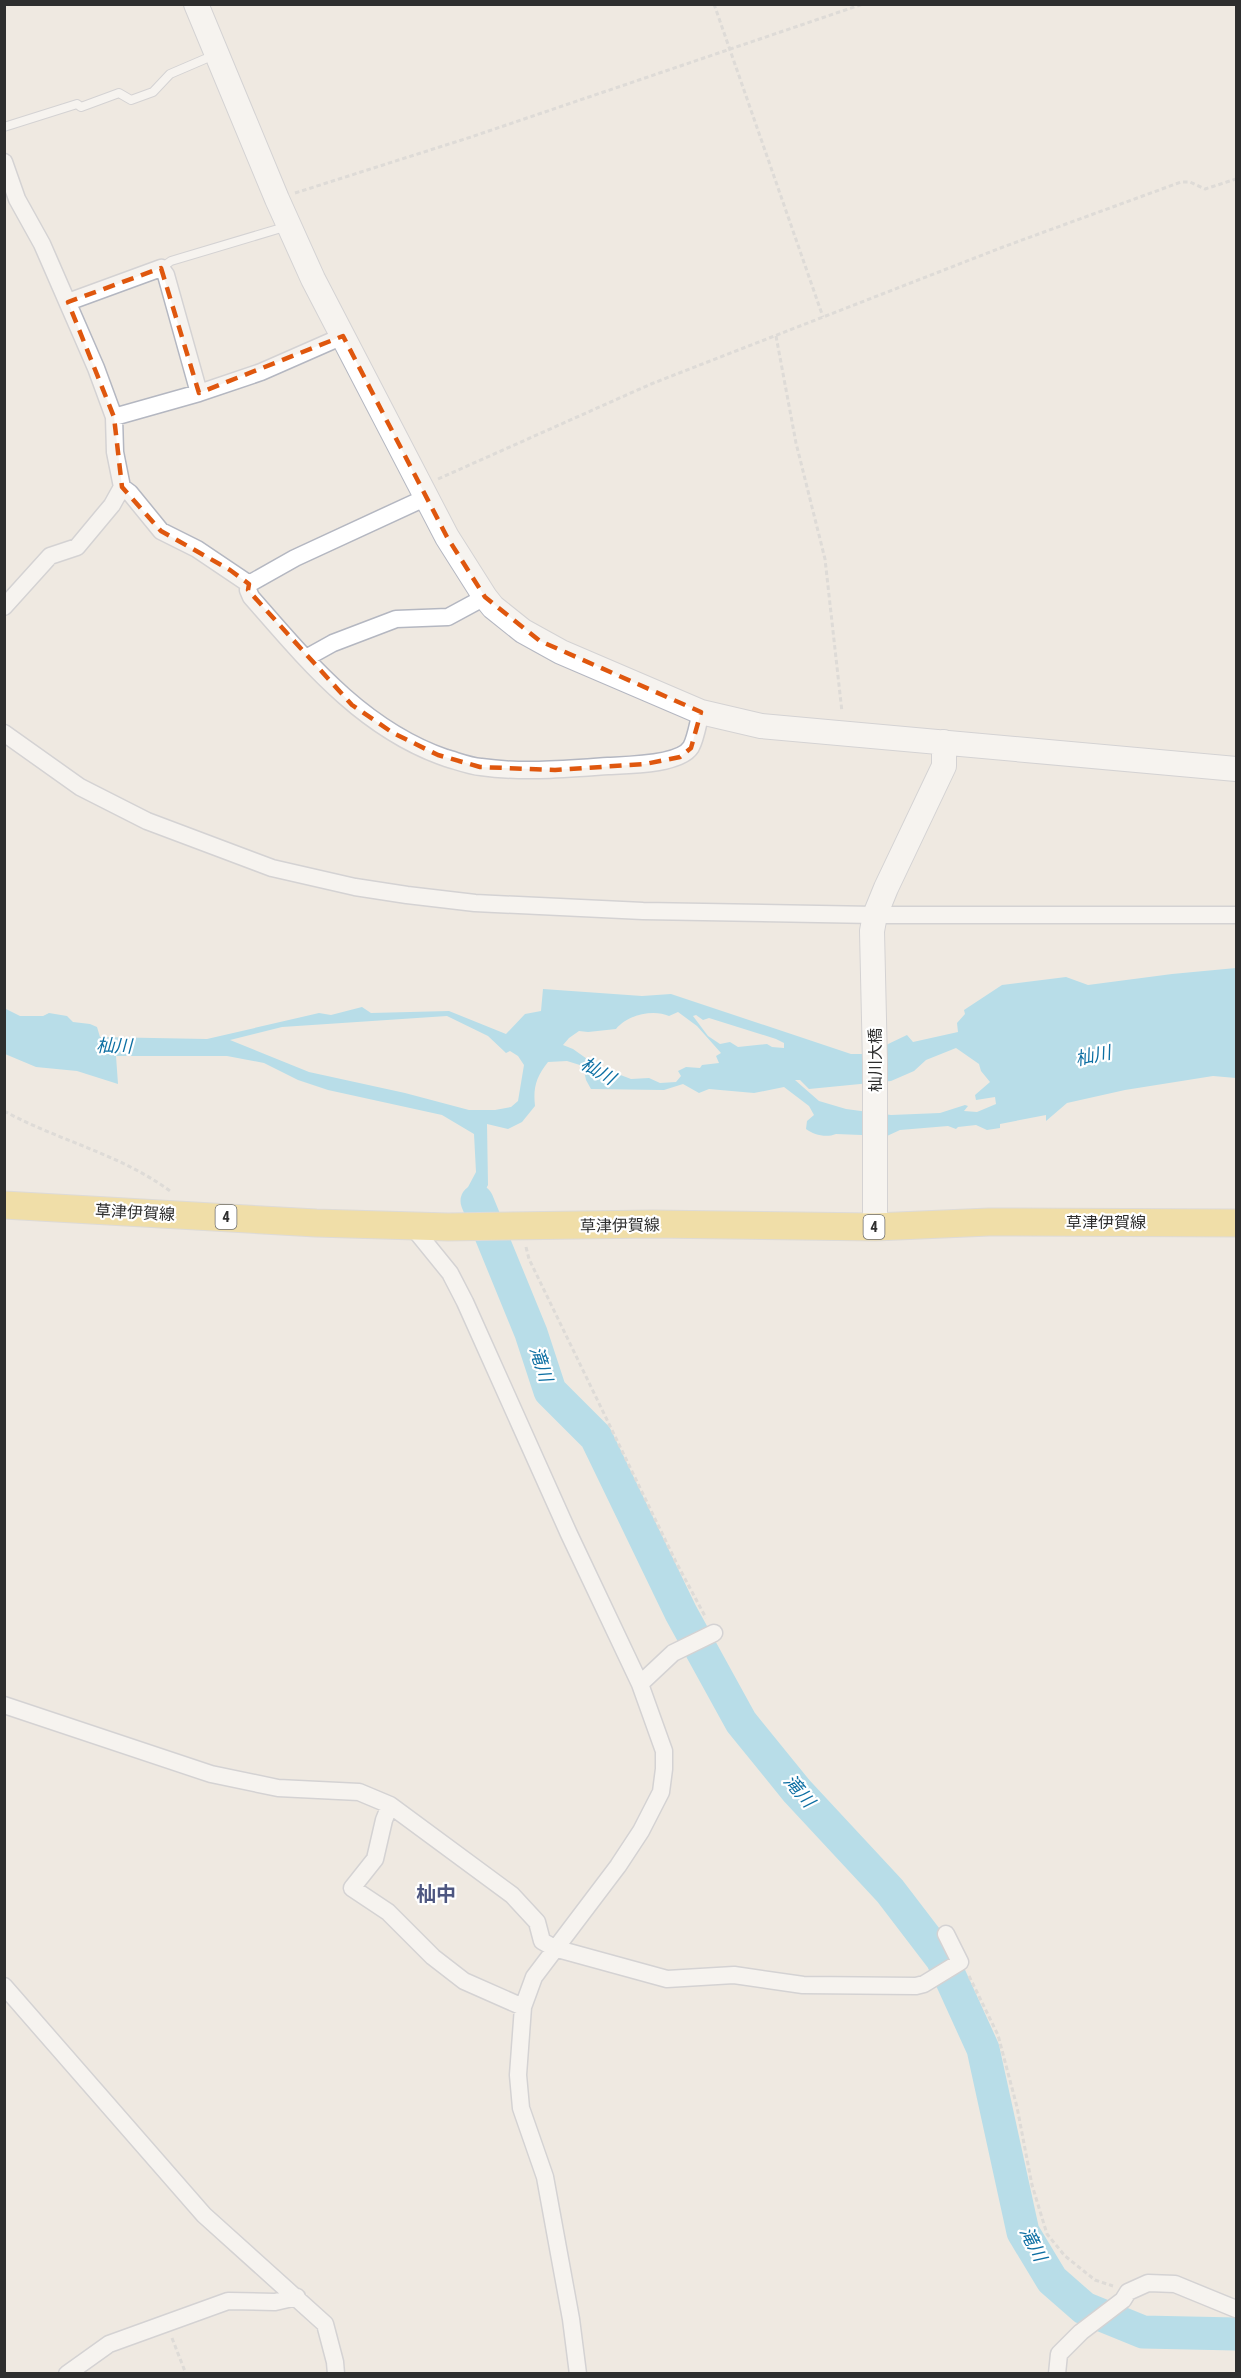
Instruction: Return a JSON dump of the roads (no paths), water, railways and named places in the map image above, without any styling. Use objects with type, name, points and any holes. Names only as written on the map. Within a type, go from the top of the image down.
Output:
[{"type":"main road","name":"草津伊賀線","points":[[4,1205],[316,1223],[447,1227],[652,1224],[875,1227],[989,1222],[1236,1223]]},
{"type":"street","points":[[196,4],[277,199],[313,279],[459,558],[484,597],[507,618],[540,641],[701,712],[761,726],[1236,769]]},
{"type":"street","points":[[4,162],[17,199],[42,244],[68,302],[114,417],[115,452],[122,487],[112,505],[77,547],[50,556],[4,607]]},
{"type":"street","points":[[68,302],[161,268],[166,275],[199,393]]},
{"type":"street","points":[[114,417],[199,393],[261,372],[343,336]]},
{"type":"street","points":[[122,487],[130,493],[161,531],[197,549],[249,584]]},
{"type":"street","points":[[249,584],[423,491]]},
{"type":"street","points":[[249,584],[248,590],[251,597],[352,705],[414,746],[480,767],[555,770],[645,764],[680,757],[691,748],[701,712]]},
{"type":"street","points":[[306,658],[333,643],[396,619],[448,617],[484,597]]},
{"type":"street","points":[[4,733],[80,787],[147,821],[272,868],[328,881],[418,896],[557,908],[874,923],[1236,915]]},
{"type":"street","points":[[874,923],[886,888],[944,766],[944,742]]},
{"type":"street","name":"杣川大橋","points":[[874,923],[875,1227]]},
{"type":"street","points":[[411,1225],[450,1274],[465,1302],[578,1554],[640,1684],[664,1751],[660,1792],[641,1831],[618,1866],[534,1977],[523,2007],[518,2075],[521,2108],[545,2177],[571,2319],[578,2373]]},
{"type":"street","points":[[640,1684],[673,1653],[710,1635]]},
{"type":"street","points":[[4,1705],[211,1774],[278,1788],[359,1792],[390,1805],[512,1894],[537,1922],[542,1941],[554,1948],[667,1979],[734,1975],[803,1986],[916,1986],[924,1984],[958,1964],[946,1934]]},
{"type":"street","points":[[390,1805],[375,1859],[352,1888],[388,1912],[433,1957],[464,1981],[523,2007]]},
{"type":"street","points":[[4,1986],[204,2215],[326,2324],[336,2373]]},
{"type":"street","points":[[1057,2373],[1059,2354],[1081,2332],[1126,2296],[1149,2283],[1175,2284],[1236,2309]]},
{"type":"street","points":[[67,2373],[108,2344],[228,2301],[275,2302],[297,2298]]},
{"type":"lane","points":[[4,127],[119,93],[131,100],[153,92],[170,74],[205,59]]},
{"type":"lane","points":[[161,268],[171,261],[278,229]]},
{"type":"water","name":"杣川","points":[[1236,968],[1236,1078],[1213,1076],[1125,1090],[1067,1103],[1046,1121],[1046,1115],[1000,1124],[1000,1128],[987,1130],[976,1125],[956,1129],[948,1126],[900,1130],[887,1136],[820,1135],[806,1129],[807,1121],[814,1115],[809,1106],[784,1087],[754,1093],[709,1089],[699,1093],[683,1084],[664,1090],[591,1089],[583,1066],[567,1061],[548,1062],[536,1083],[535,1106],[522,1122],[508,1129],[487,1124],[488,1185],[481,1198],[501,1246],[486,1238],[467,1189],[476,1172],[474,1134],[442,1115],[328,1090],[298,1080],[264,1063],[227,1056],[116,1056],[118,1084],[77,1071],[36,1067],[5,1054],[4,1008],[20,1016],[43,1016],[49,1013],[67,1016],[73,1022],[97,1027],[100,1037],[207,1039],[319,1013],[331,1015],[362,1007],[371,1013],[449,1011],[506,1034],[525,1014],[541,1011],[543,989],[642,996],[671,994],[851,1054],[867,1054],[907,1035],[913,1042],[958,1032],[957,1023],[965,1014],[964,1010],[1002,985],[1066,977],[1088,985]],"holes":[[[678,1012],[697,1026],[721,1053],[716,1056],[719,1063],[702,1065],[700,1068],[686,1067],[678,1071],[681,1076],[676,1082],[660,1083],[649,1078],[631,1079],[597,1066],[573,1049],[563,1045],[579,1031],[616,1029],[627,1020],[648,1013],[669,1016]],[[696,1015],[703,1020],[709,1018],[776,1039],[784,1043],[784,1048],[767,1044],[738,1047],[730,1042],[720,1044],[708,1036],[693,1016]],[[447,1016],[488,1036],[506,1053],[510,1051],[518,1056],[524,1065],[518,1101],[511,1107],[495,1110],[469,1110],[309,1072],[230,1040],[282,1027]],[[956,1048],[979,1064],[981,1071],[990,1082],[975,1095],[976,1100],[995,1097],[996,1104],[977,1112],[964,1111],[968,1106],[965,1105],[940,1113],[891,1115],[846,1109],[819,1101],[795,1080],[800,1080],[809,1089],[891,1081],[914,1071],[926,1060]]]},
{"type":"waterway","name":"滝川","points":[[477,1201],[531,1333],[550,1391],[596,1437],[681,1613],[741,1722],[797,1791],[890,1891],[942,1959],[983,2049],[1023,2232],[1052,2280],[1084,2308],[1143,2332],[1236,2334]]},
{"type":"district","name":"杣中","points":[[436,1894]]}]
